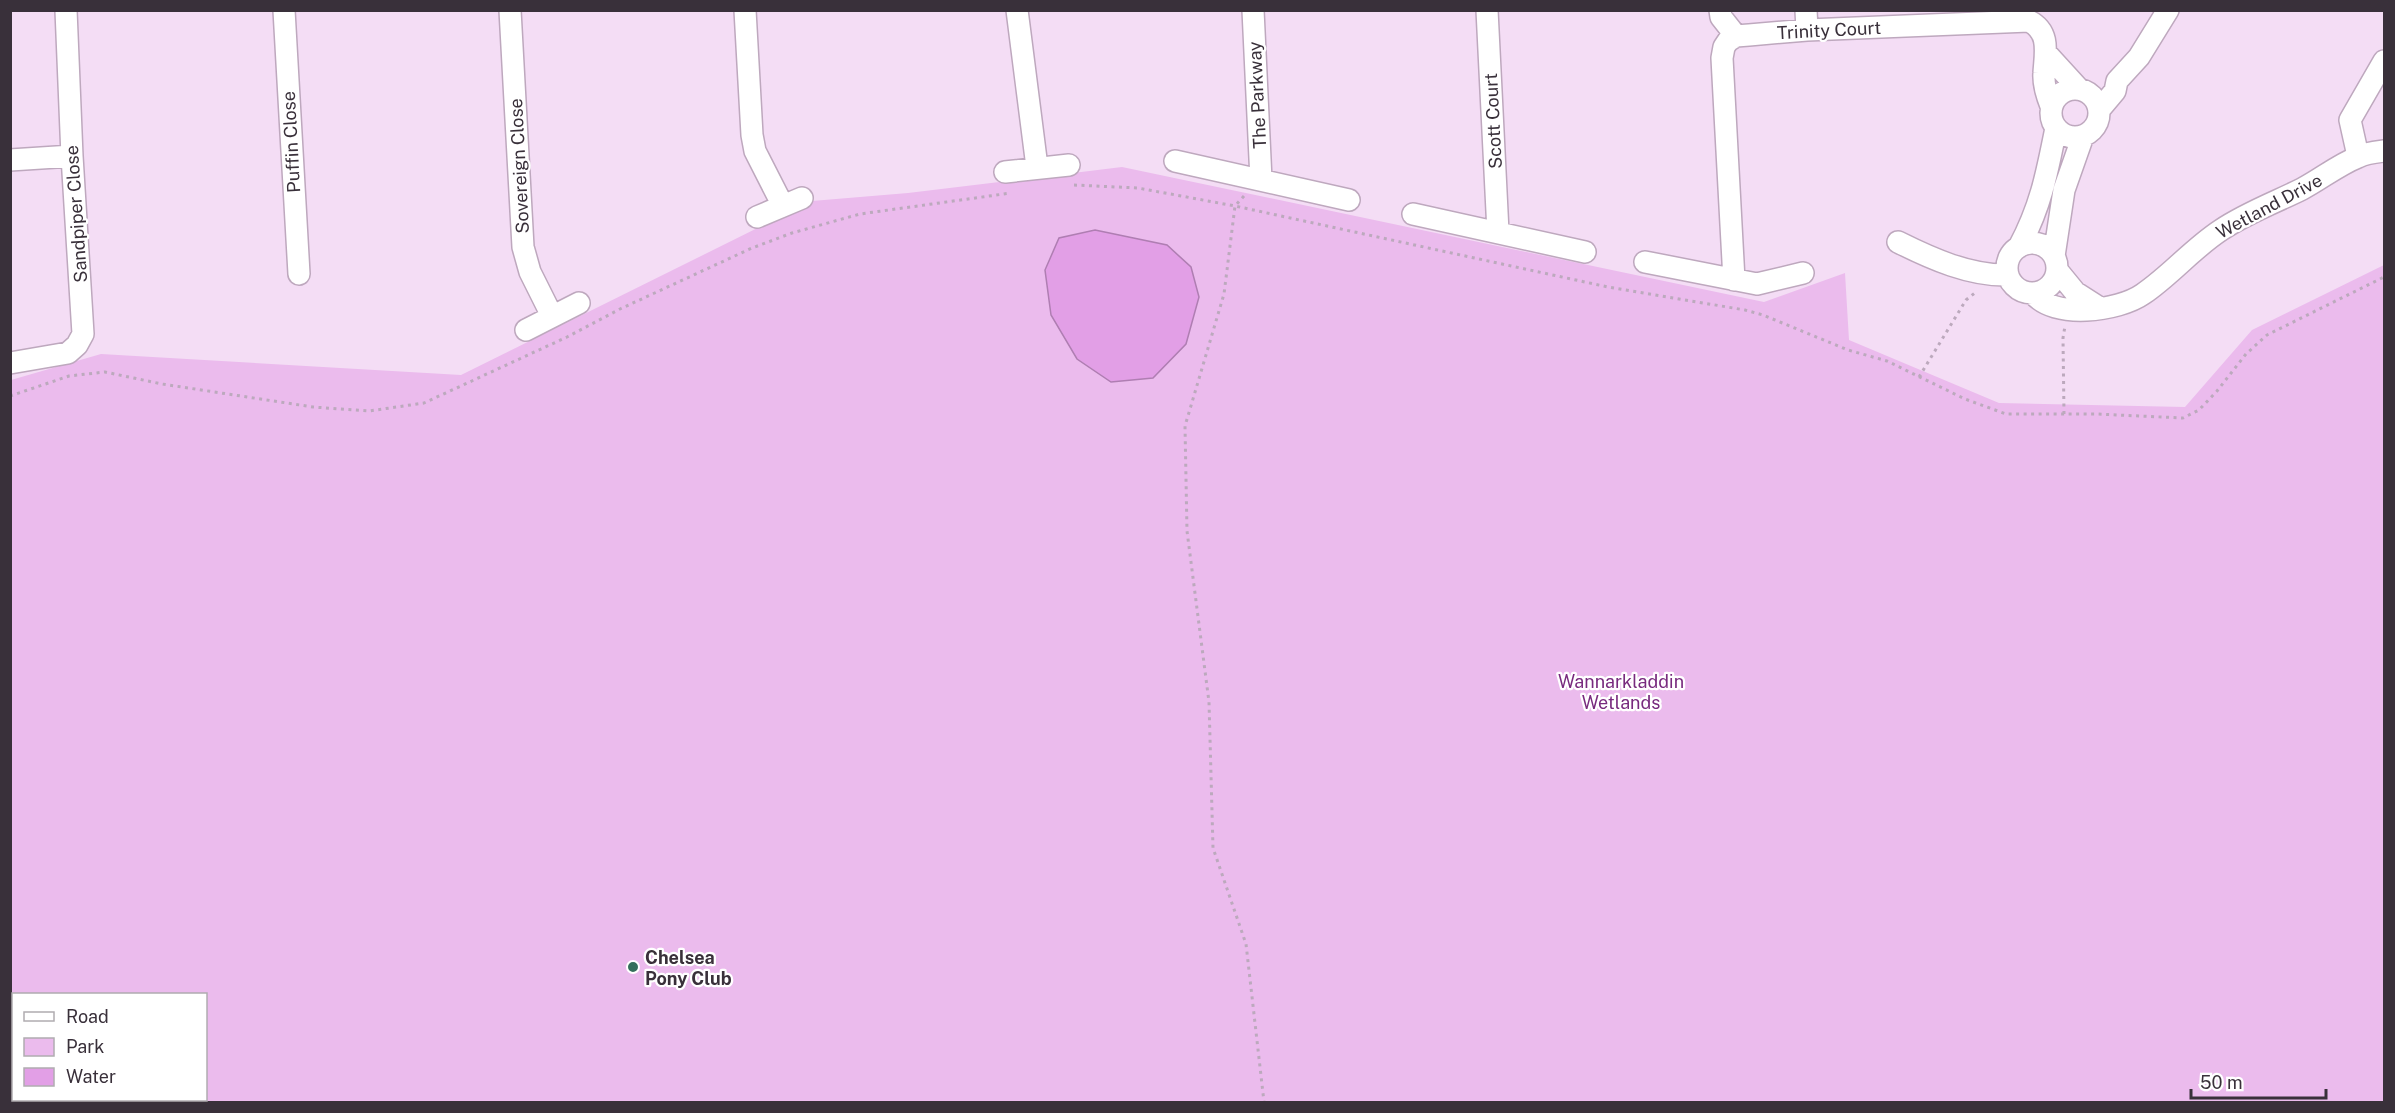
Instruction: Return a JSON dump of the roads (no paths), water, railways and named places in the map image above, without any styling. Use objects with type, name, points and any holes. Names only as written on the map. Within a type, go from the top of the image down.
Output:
[{"type":"street","name":"Sandpiper Close","points":[[10,363],[68,353],[84,334],[72,156],[66,10]]},
{"type":"street","name":"Puffin Close","points":[[284,10],[299,274]]},
{"type":"street","name":"Sovereign Close","points":[[510,10],[523,247],[530,272],[552,316]]},
{"type":"street","points":[[746,10],[752,135],[755,151],[792,202],[757,218]]},
{"type":"street","points":[[1017,10],[1037,167]]},
{"type":"street","name":"The Parkway","points":[[1253,10],[1261,180]]},
{"type":"street","name":"Scott Court","points":[[1487,10],[1498,232]]},
{"type":"street","points":[[1720,10],[1721,17],[1736,36],[1724,47],[1722,58],[1734,280]]},
{"type":"street","points":[[2099,110],[2115,91],[2117,81],[2139,57],[2168,10]]},
{"type":"street","points":[[2032,16],[2040,29],[2047,54],[2044,74],[2046,93],[2052,106]]},
{"type":"street","name":"Trinity Court","points":[[1736,36],[1806,20],[2032,16]]},
{"type":"street","points":[[2047,54],[2082,89],[2095,98],[2099,110],[2096,126],[2083,136],[2071,137],[2055,128]]},
{"type":"street","points":[[2358,156],[2350,120],[2385,62]]},
{"type":"street","points":[[2083,136],[2064,190],[2052,284],[2047,289],[2032,293],[2017,288],[2008,275],[2009,259],[2030,227],[2046,179],[2055,128],[2051,117],[2054,100],[2065,90],[2082,89],[2107,81],[2117,81]]},
{"type":"street","name":"Wetland Drive","points":[[2032,293],[2041,302],[2057,308],[2083,311],[2141,296],[2192,250],[2223,228],[2312,184],[2358,156],[2385,151]]},
{"type":"street","points":[[10,160],[72,156]]},
{"type":"street","points":[[1175,161],[1349,200]]},
{"type":"street","points":[[1005,172],[1037,167],[1069,175]]},
{"type":"street","points":[[1413,214],[1585,252]]},
{"type":"street","points":[[1898,242],[1955,266],[1990,275],[2008,275]]},
{"type":"street","points":[[2019,247],[2026,244],[2042,245],[2077,294],[2100,308]]},
{"type":"street","points":[[1645,262],[1762,284],[1803,273]]},
{"type":"street","points":[[526,330],[579,303]]},
{"type":"water","points":[[1095,230],[1167,245],[1191,267],[1199,297],[1186,344],[1153,378],[1111,382],[1077,359],[1051,315],[1045,270],[1059,238]]},
{"type":"place","name":"Chelsea Pony Club","points":[[633,967]]},
{"type":"park label","name":"Wannarkladdin Wetlands","points":[[1621,691]]}]
